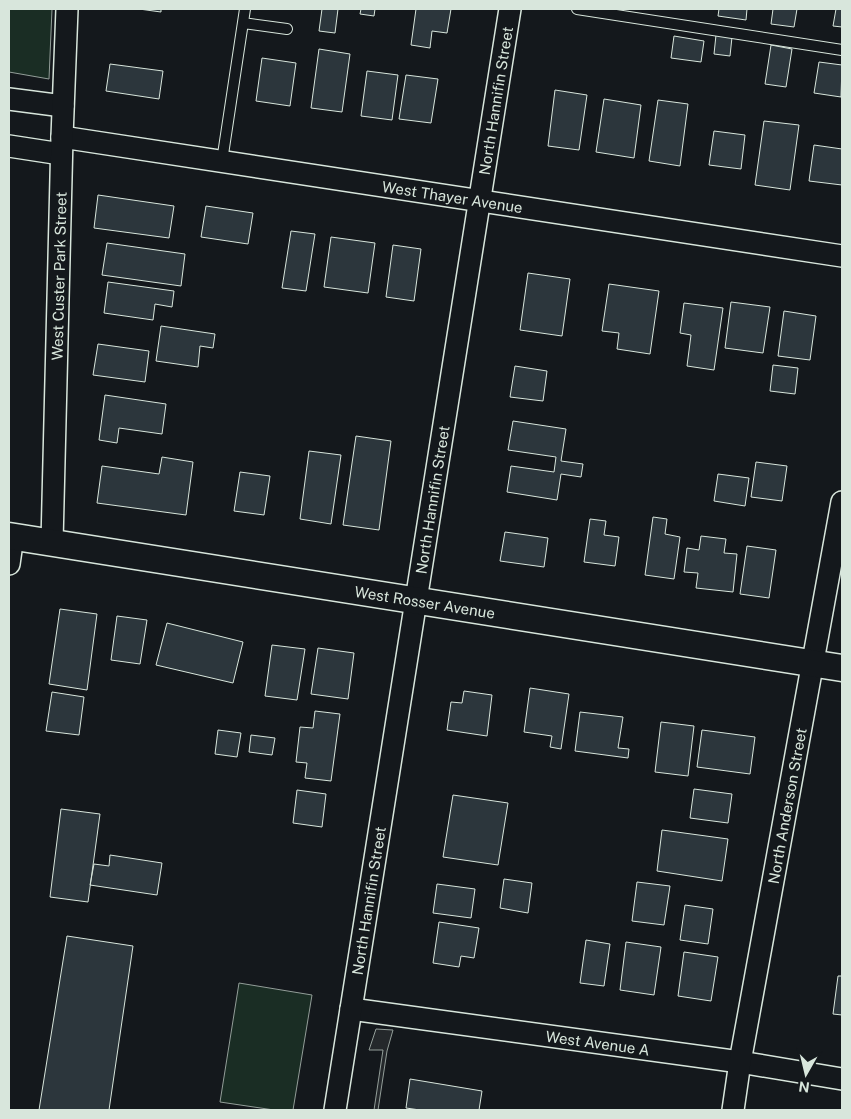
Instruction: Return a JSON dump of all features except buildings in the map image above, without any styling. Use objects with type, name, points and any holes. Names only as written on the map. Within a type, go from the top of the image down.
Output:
[{"type":"street","name":"West Custer Park Street","points":[[52,542],[61,146],[67,9]]},
{"type":"street","name":"North Hannifin Street","points":[[335,1110],[510,9]]},
{"type":"street","points":[[9,99],[63,106]]},
{"type":"street","name":"West Thayer Avenue","points":[[9,146],[61,146],[222,161],[842,256]]},
{"type":"street","name":"North Anderson Street","points":[[733,1110],[740,1062],[842,502]]},
{"type":"street","points":[[9,564],[11,536]]},
{"type":"street","name":"West Rosser Avenue","points":[[11,536],[842,668]]},
{"type":"street","name":"West Avenue A","points":[[351,1009],[740,1062],[842,1079]]},
{"type":"lane","points":[[222,161],[245,9]]},
{"type":"lane","points":[[576,9],[842,50]]},
{"type":"lane","points":[[243,23],[286,29]]},
{"type":"green space","points":[[9,9],[52,9],[49,79],[9,72]]},
{"type":"green space","points":[[239,983],[312,995],[293,1110],[274,1110],[220,1102]]},
{"type":"shaded area","points":[[376,1029],[393,1030],[387,1051],[378,1110],[374,1110],[383,1050],[369,1050]]}]
